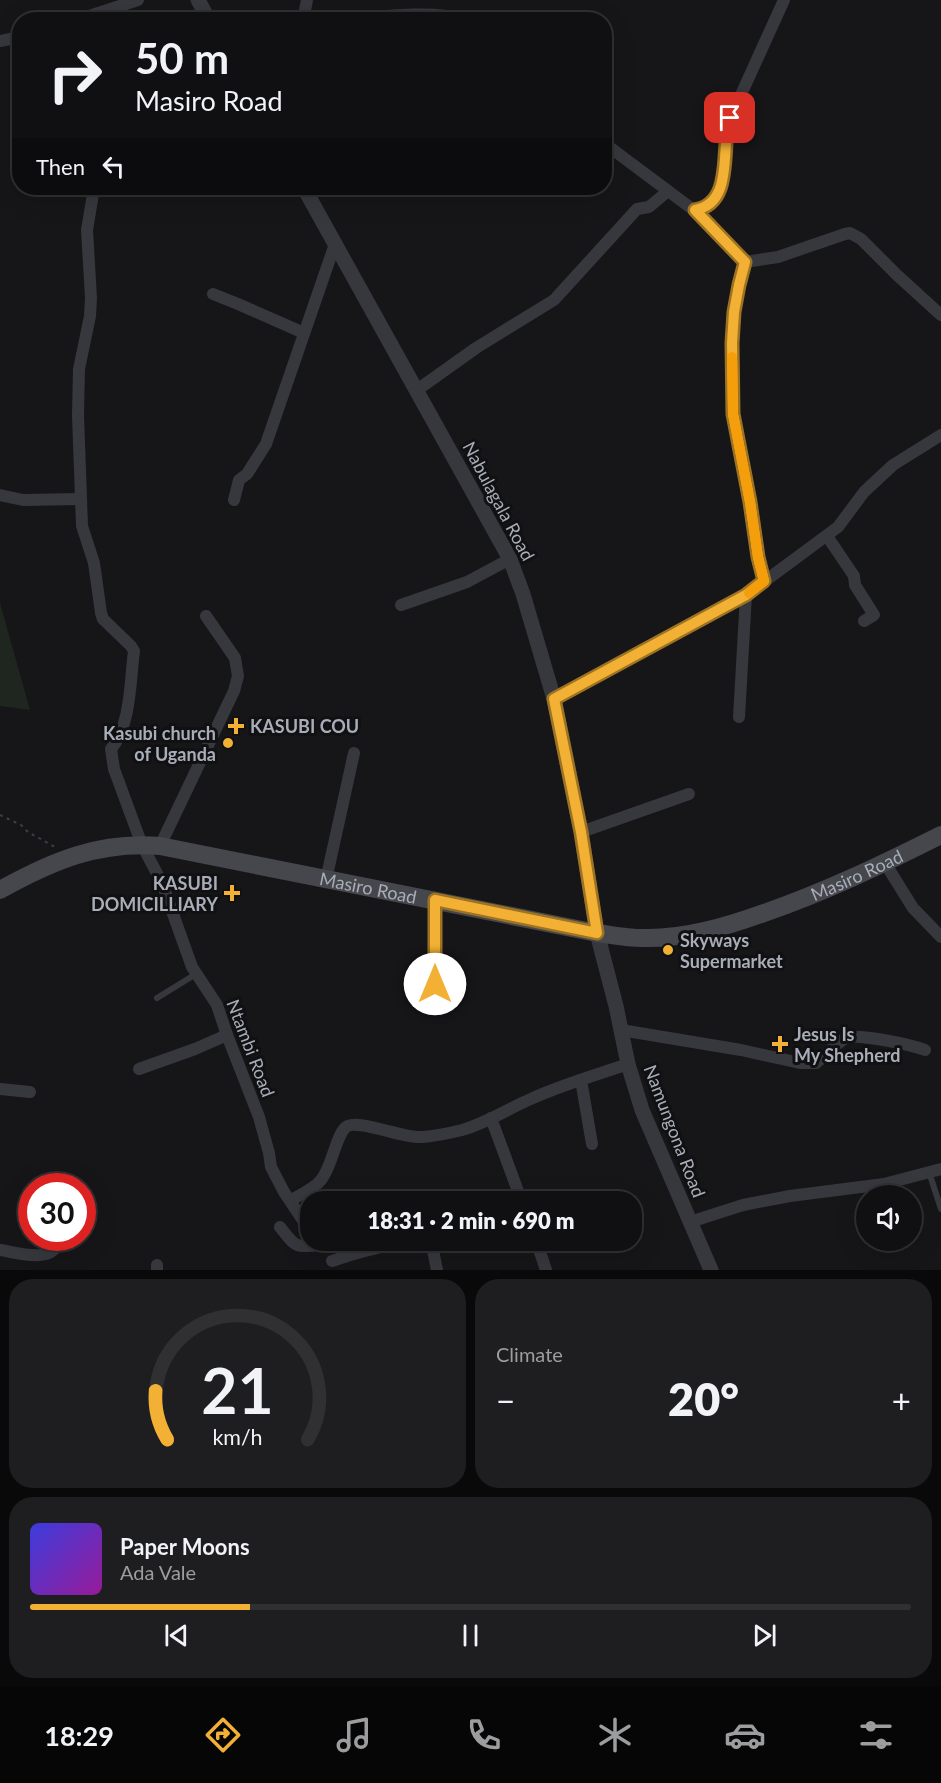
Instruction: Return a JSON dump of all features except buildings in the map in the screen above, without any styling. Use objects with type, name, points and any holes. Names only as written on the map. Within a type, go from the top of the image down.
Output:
[{"type":"main road","name":"Masiro Road","points":[[0,890],[30,873],[70,856],[102,849],[151,845],[597,933],[657,938],[717,928],[791,904],[885,863],[941,835]]},
{"type":"street","points":[[99,12],[138,0]]},
{"type":"street","points":[[695,210],[704,209],[710,205],[720,189],[726,132],[730,118],[784,0]]},
{"type":"street","points":[[117,12],[118,5]]},
{"type":"street","points":[[612,149],[695,210],[745,262]]},
{"type":"street","points":[[417,390],[476,348],[554,300],[637,209],[649,207],[668,191]]},
{"type":"street","points":[[0,495],[23,500],[80,500],[78,389],[79,369],[90,316],[87,230],[93,195]]},
{"type":"street","name":"Nabulagala Road","points":[[308,195],[510,559],[523,594],[554,699],[581,832],[597,933]]},
{"type":"street","points":[[745,262],[778,257],[850,234],[861,239],[941,315]]},
{"type":"street","points":[[234,500],[239,480],[247,474],[266,444],[335,244]]},
{"type":"street","points":[[745,262],[734,312],[733,414],[764,581]]},
{"type":"street","points":[[213,294],[304,333]]},
{"type":"street","points":[[554,699],[746,595],[838,527],[878,477],[941,435]]},
{"type":"street","name":"Ntambi Road","points":[[80,500],[82,526],[94,563],[103,619],[134,651],[126,716],[118,741],[111,749],[114,769],[151,845],[162,884],[192,967],[217,1005],[226,1035],[259,1117],[271,1167],[300,1215]]},
{"type":"street","points":[[827,536],[854,576],[855,585],[873,615],[864,621]]},
{"type":"street","points":[[401,605],[467,582],[510,559]]},
{"type":"street","points":[[739,717],[746,595]]},
{"type":"street","points":[[151,845],[234,692],[238,676],[235,658],[206,616]]},
{"type":"street","points":[[326,879],[354,753]]},
{"type":"street","points":[[581,832],[689,794]]},
{"type":"street","points":[[885,863],[913,908],[941,937]]},
{"type":"street","points":[[435,900],[435,984]]},
{"type":"street","name":"Namungona Road","points":[[597,933],[628,1064],[642,1110],[711,1270]]},
{"type":"street","points":[[621,1030],[741,1050],[800,1063],[816,1063],[846,1038],[867,1037],[925,1050]]},
{"type":"street","points":[[139,1069],[195,1050],[226,1035]]},
{"type":"street","points":[[291,1200],[320,1182],[333,1158],[345,1127],[358,1125],[386,1130],[406,1137],[421,1137],[463,1130],[536,1096],[628,1064]]},
{"type":"street","points":[[580,1080],[592,1144]]},
{"type":"street","points":[[0,1089],[30,1092]]},
{"type":"street","points":[[491,1118],[518,1191]]},
{"type":"street","points":[[690,1222],[743,1205],[875,1185],[935,1171]]},
{"type":"street","points":[[280,1227],[293,1243],[300,1247]]},
{"type":"street","points":[[324,1251],[335,1266],[384,1247],[416,1242],[430,1245],[437,1270]]},
{"type":"street","points":[[0,1250],[38,1256],[53,1251]]},
{"type":"street","points":[[540,1251],[546,1270]]},
{"type":"lane","points":[[157,998],[197,974]]},
{"type":"lane","points":[[935,1171],[941,1209]]},
{"type":"path","points":[[0,815],[21,825],[28,832],[70,856]]},
{"type":"shaded area","points":[[0,603],[30,710],[0,706]]},
{"type":"slow traffic","points":[[732,357],[733,414],[764,581],[749,593]]},
{"type":"place","name":"KASUBI COU","points":[[236,726]]},
{"type":"place","name":"Kasubi church of Uganda","points":[[228,743]]},
{"type":"place","name":"KASUBI DOMICILLIARY","points":[[232,893]]},
{"type":"place","name":"Skyways Supermarket","points":[[668,950]]},
{"type":"place","name":"Jesus Is My Shepherd","points":[[780,1044]]},
{"type":"route","points":[[435,984],[435,900],[597,933],[581,832],[554,699],[746,595],[764,581],[733,414],[734,312],[745,262],[695,210],[704,209],[710,205],[720,189],[726,153],[726,132],[730,118]]}]
